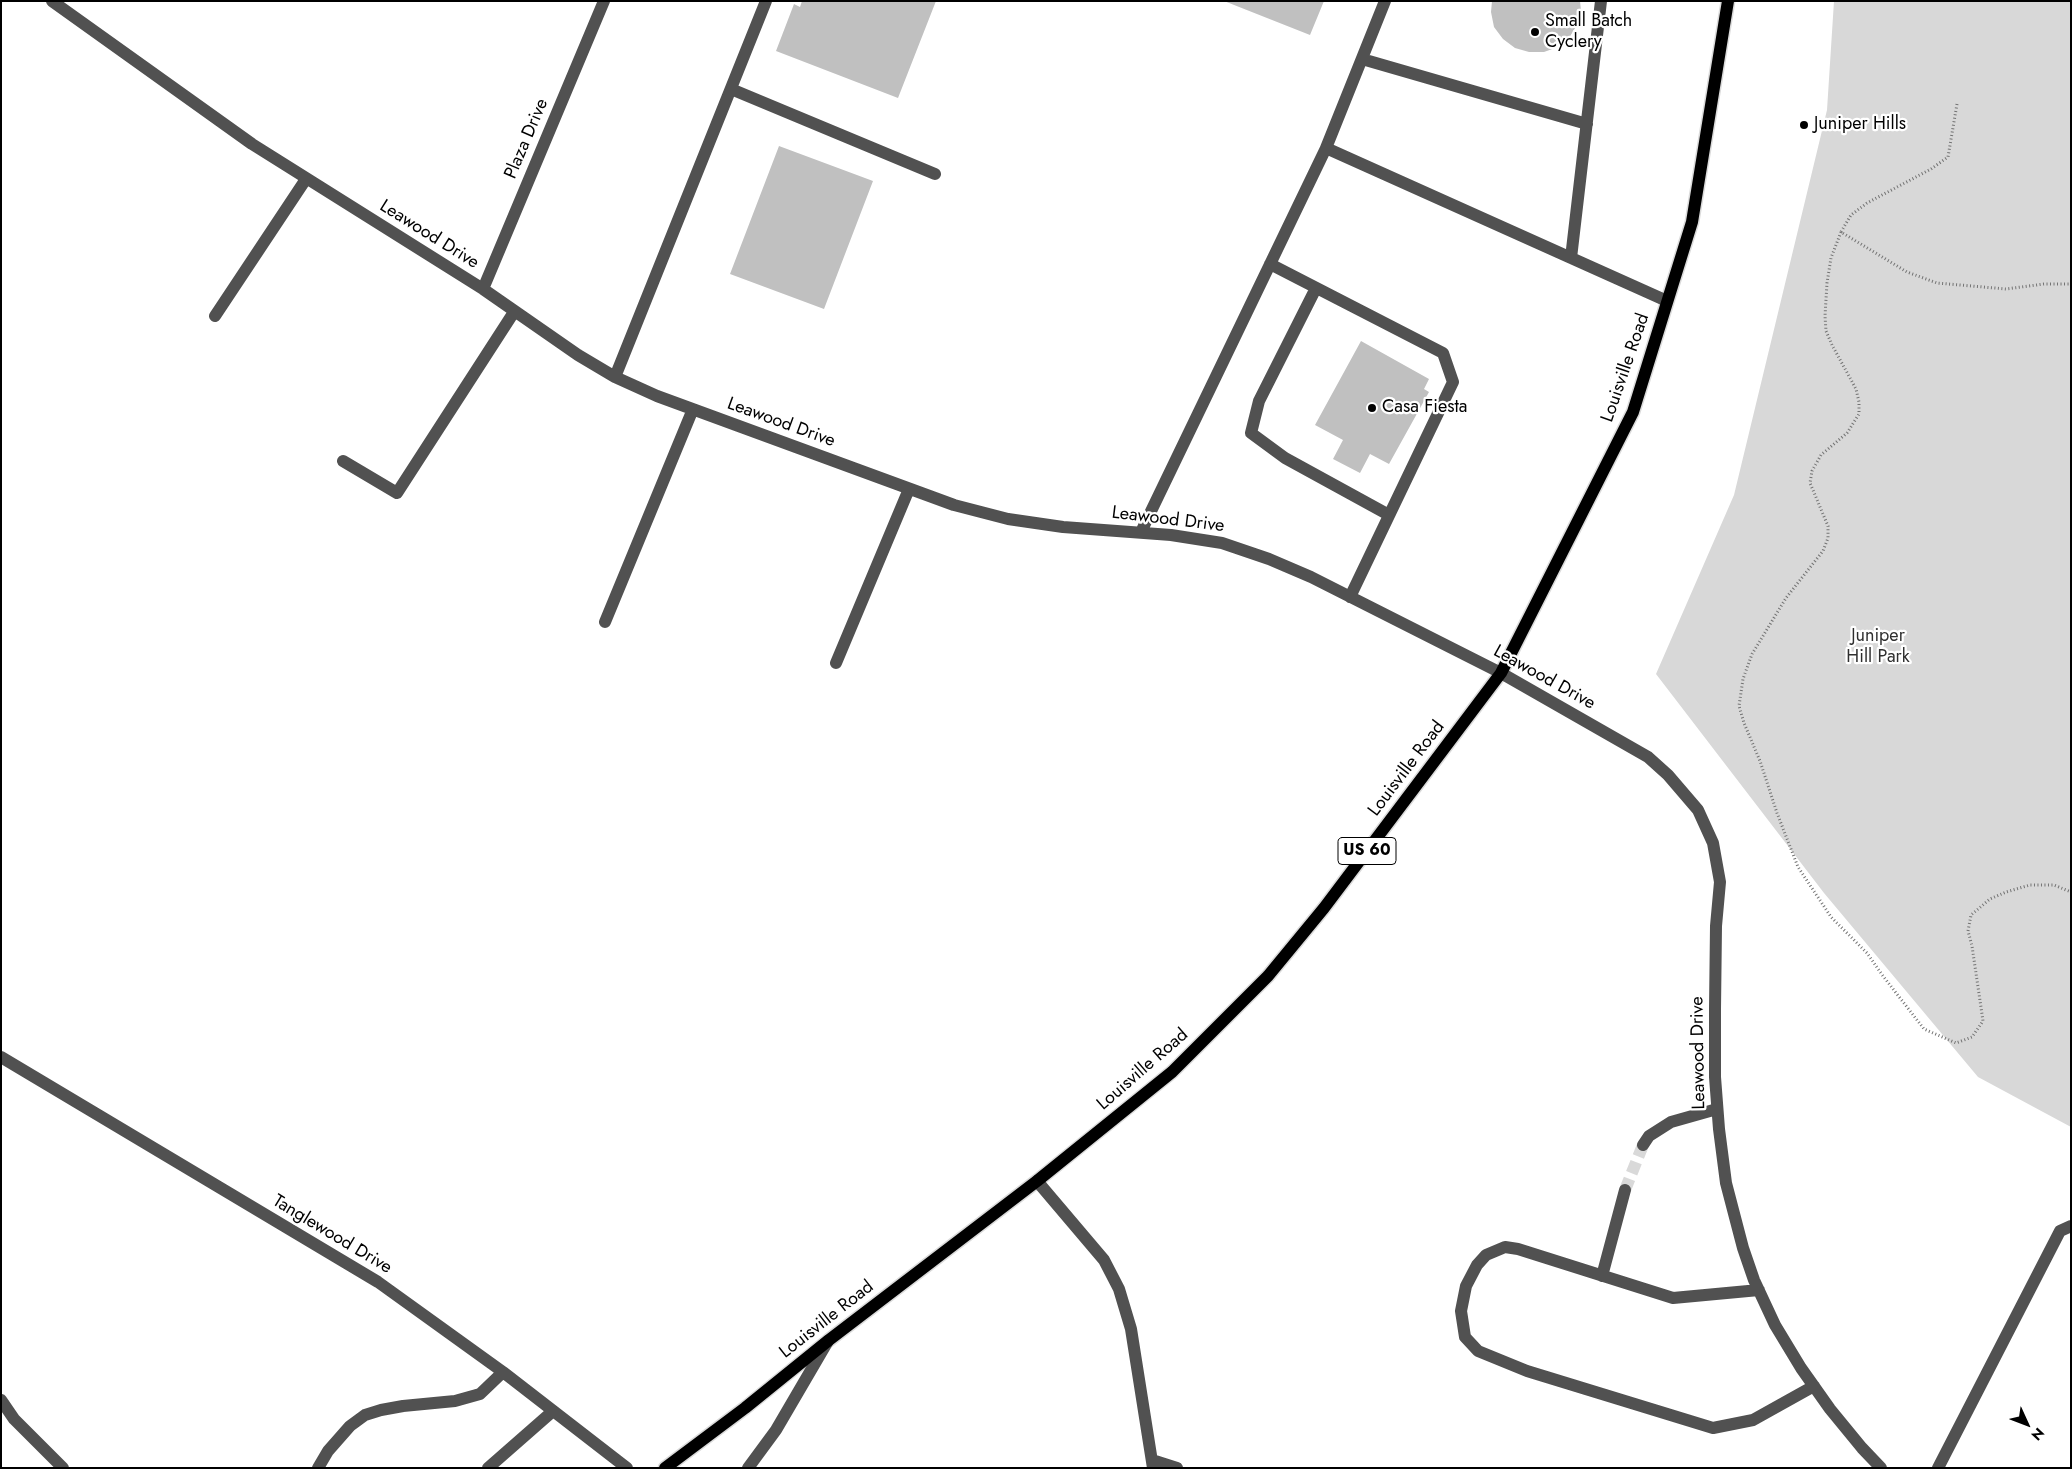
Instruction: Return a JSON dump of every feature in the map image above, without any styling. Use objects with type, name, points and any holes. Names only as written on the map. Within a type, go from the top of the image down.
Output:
[{"type":"main road","name":"Louisville Road","points":[[665,1468],[745,1408],[829,1340],[1038,1182],[1172,1072],[1268,976],[1324,908],[1501,673],[1633,412],[1692,222],[1728,1]]},
{"type":"street","name":"Leawood Drive","points":[[52,1],[306,179],[483,290],[578,355],[615,377],[657,396],[954,505],[1008,520],[1063,527],[1141,532],[1222,543],[1269,559],[1350,597],[1501,673],[1648,757],[1668,775],[1698,810],[1713,843],[1720,882],[1716,926],[1715,1077],[1717,1109],[1726,1182],[1738,1233],[1759,1290],[1775,1325],[1814,1386],[1862,1448],[1881,1468]]},
{"type":"street","name":"Plaza Drive","points":[[483,290],[604,1]]},
{"type":"street","points":[[615,377],[766,1]]},
{"type":"street","points":[[1141,532],[1326,148],[1385,1]]},
{"type":"street","points":[[1571,258],[1601,1]]},
{"type":"street","points":[[1362,59],[1586,124]]},
{"type":"street","points":[[731,88],[935,174]]},
{"type":"street","points":[[1326,148],[1667,301]]},
{"type":"street","points":[[214,316],[306,179]]},
{"type":"street","points":[[1270,264],[1443,353],[1453,382],[1350,597]]},
{"type":"street","points":[[1316,288],[1259,401],[1251,433],[1285,458],[1389,516]]},
{"type":"street","points":[[343,461],[397,493],[514,312]]},
{"type":"street","points":[[604,622],[693,409]]},
{"type":"street","points":[[836,663],[909,490]]},
{"type":"street","name":"Tanglewood Drive","points":[[1,1057],[378,1282],[503,1372],[627,1468]]},
{"type":"street","points":[[1643,1145],[1649,1136],[1671,1122],[1717,1109]]},
{"type":"street","points":[[1038,1182],[1104,1260],[1119,1289],[1131,1329],[1152,1464],[1177,1468]]},
{"type":"street","points":[[1602,1276],[1625,1190]]},
{"type":"street","points":[[1938,1468],[2060,1231],[2071,1226]]},
{"type":"street","points":[[1759,1290],[1673,1298],[1518,1249],[1505,1247],[1486,1255],[1477,1265],[1466,1286],[1460,1311],[1465,1337],[1478,1350],[1527,1371],[1712,1428],[1753,1420],[1814,1386]]},
{"type":"street","points":[[748,1468],[776,1430],[829,1340]]},
{"type":"street","points":[[318,1468],[328,1451],[350,1426],[365,1415],[403,1406],[455,1401],[480,1394],[503,1372]]},
{"type":"street","points":[[1,1400],[14,1419],[63,1468]]},
{"type":"street","points":[[488,1468],[553,1411]]},
{"type":"path","points":[[1957,104],[1948,157],[1931,169],[1867,203],[1851,215],[1841,232],[1832,258],[1827,283],[1824,316],[1826,331],[1832,345],[1856,389],[1859,414],[1847,433],[1821,455],[1812,471],[1810,483],[1828,526],[1828,538],[1823,551],[1786,598],[1752,654],[1743,678],[1739,706],[1798,867],[1831,917],[1867,953],[1924,1029],[1956,1043],[1972,1037],[1983,1021],[1968,931],[1971,915],[1990,900],[2006,892],[2030,885],[2054,885],[2071,892]]},
{"type":"path","points":[[1841,232],[1907,272],[1937,283],[2006,288],[2071,284]]},
{"type":"green space","name":"Juniper Hill Park","points":[[1834,1],[2071,1],[2071,1127],[1978,1077],[1824,893],[1656,674],[1734,495],[1827,110]]},
{"type":"building","points":[[802,1],[936,1],[898,98],[776,51],[794,4],[800,7]]},
{"type":"building","points":[[1224,1],[1324,1],[1310,35]]},
{"type":"building","name":"Small Batch Cyclery","points":[[1492,1],[1580,1],[1581,11],[1577,25],[1569,38],[1558,47],[1544,52],[1529,52],[1515,48],[1503,39],[1494,27],[1491,12]]},
{"type":"building","points":[[779,146],[873,181],[824,309],[730,274]]},
{"type":"building","name":"Casa Fiesta","points":[[1361,341],[1429,379],[1424,389],[1429,392],[1389,464],[1370,454],[1360,473],[1333,459],[1343,440],[1315,425]]},
{"type":"tunnel","points":[[1625,1190],[1643,1145]]},
{"type":"place","name":"Small Batch Cyclery","points":[[1535,32]]},
{"type":"place","name":"Juniper Hills","points":[[1804,125]]},
{"type":"place","name":"Casa Fiesta","points":[[1372,408]]}]
